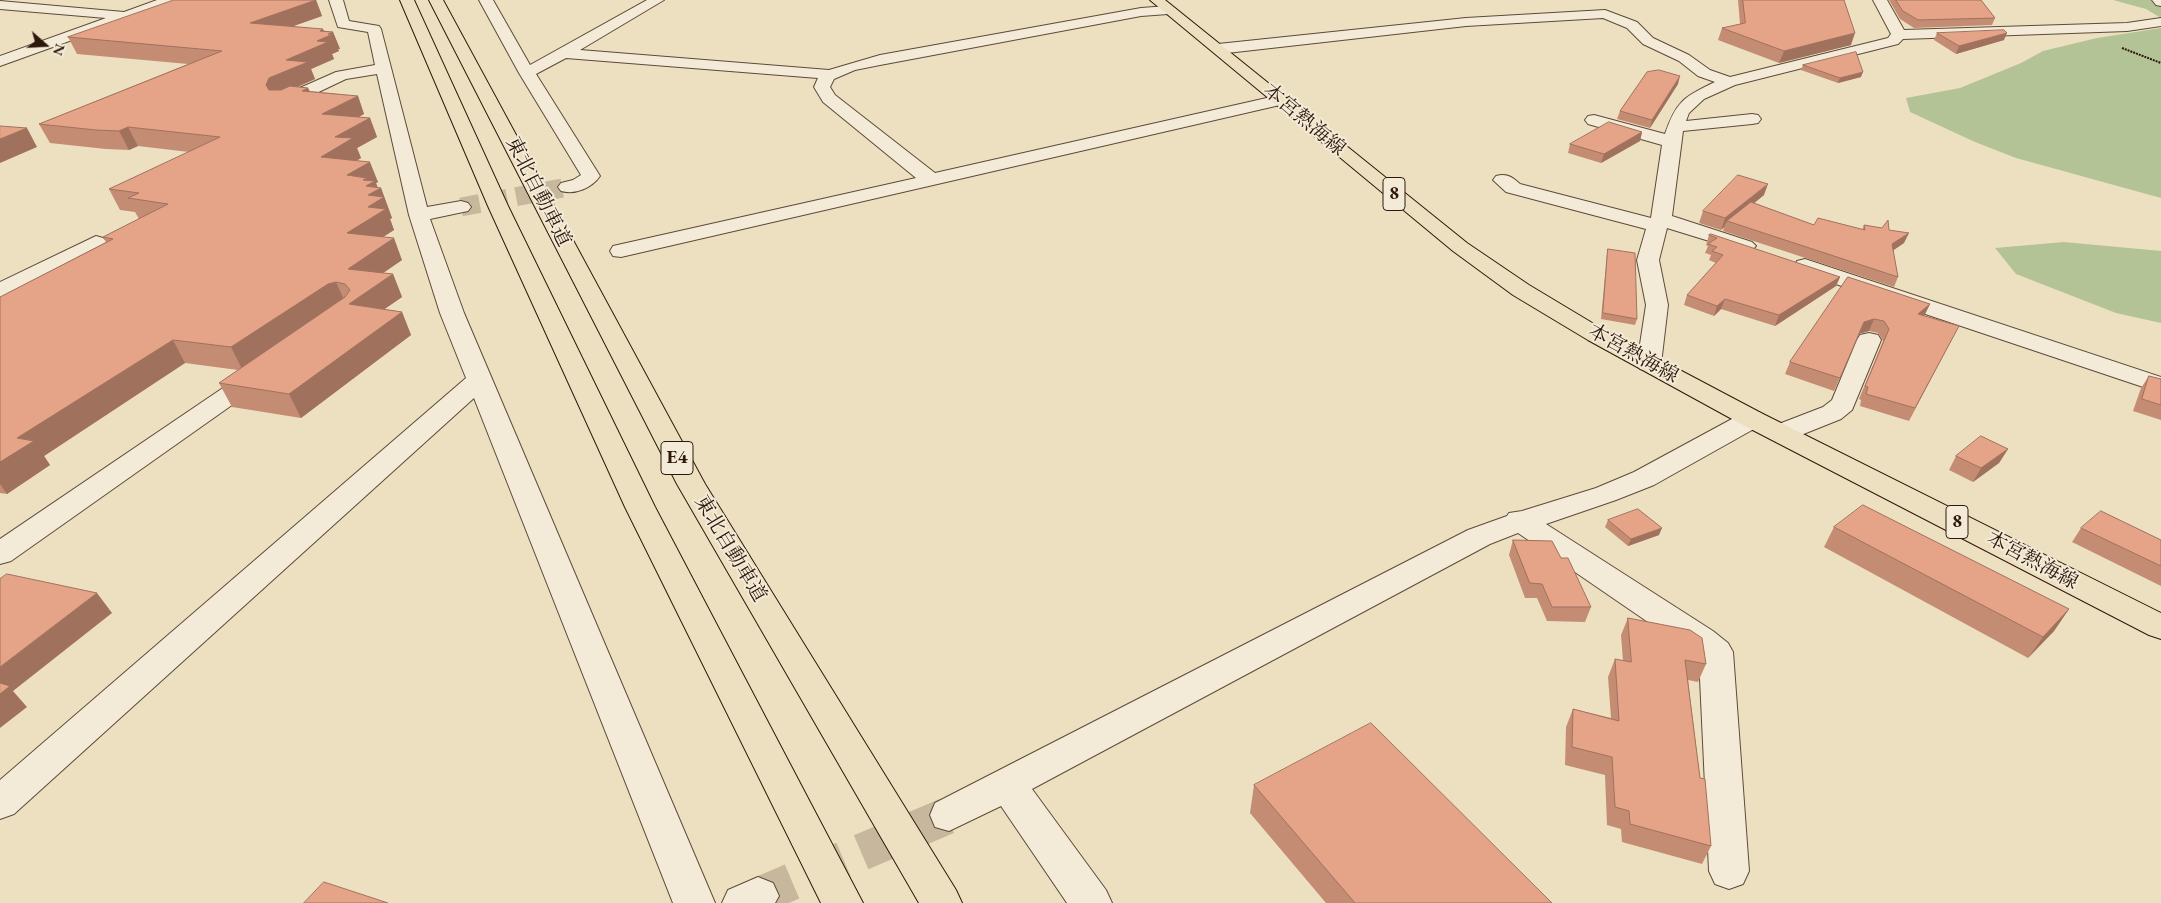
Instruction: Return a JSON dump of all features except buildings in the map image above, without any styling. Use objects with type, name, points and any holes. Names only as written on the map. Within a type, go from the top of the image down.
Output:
[{"type":"main road","name":"東北自動車道","points":[[407,0],[498,206],[640,507],[842,903]]},
{"type":"main road","name":"東北自動車道","points":[[436,0],[691,484],[941,903]]},
{"type":"main road","name":"本宮熱海線","points":[[1162,5],[1370,175],[1497,274],[1588,330],[1752,420],[2161,627]]},
{"type":"street","points":[[0,61],[170,0]]},
{"type":"street","points":[[336,0],[343,24],[374,29],[419,215],[452,314],[694,903]]},
{"type":"street","points":[[486,0],[527,73],[591,176],[580,184],[568,187]]},
{"type":"street","points":[[527,73],[657,0]]},
{"type":"street","points":[[1573,0],[1632,25],[1648,41],[1684,58],[1704,73],[1729,82]]},
{"type":"street","points":[[1880,0],[1899,35]]},
{"type":"street","points":[[0,5],[128,16]]},
{"type":"street","points":[[565,53],[828,74],[880,60],[1132,14],[1162,5]]},
{"type":"street","points":[[1218,49],[1466,22],[1605,14]]},
{"type":"street","points":[[1649,364],[1657,305],[1648,260],[1659,223],[1673,134],[1681,111],[1698,96],[1729,82],[1893,41],[1899,35],[2127,27],[2161,22]]},
{"type":"street","points":[[283,102],[342,75],[384,68]]},
{"type":"street","points":[[828,74],[823,80],[822,88],[829,98],[930,179]]},
{"type":"street","points":[[621,251],[1280,100]]},
{"type":"street","points":[[1594,120],[1673,134],[1752,119]]},
{"type":"street","points":[[1503,180],[1513,188],[1659,223],[1773,256],[2161,385]]},
{"type":"street","points":[[419,215],[460,208]]},
{"type":"street","points":[[0,291],[96,242]]},
{"type":"street","points":[[1780,434],[1832,413],[1843,404],[1869,340]]},
{"type":"street","points":[[0,554],[274,364]]},
{"type":"street","points":[[0,803],[479,380]]},
{"type":"street","points":[[949,815],[1479,537],[1519,520],[1606,494],[1661,470],[1752,420]]},
{"type":"street","points":[[1519,520],[1716,652],[1730,871]]},
{"type":"street","points":[[1008,784],[1091,903]]},
{"type":"green space","points":[[2113,0],[2161,0],[2161,18],[2146,9]]},
{"type":"green space","points":[[2161,28],[2161,198],[2016,158],[1975,142],[1910,112],[1906,98],[1960,88],[2021,63],[2043,51],[2097,38]]},
{"type":"green space","points":[[2064,242],[2161,251],[2161,323],[2116,313],[2016,274],[1995,248]]},
{"type":"tunnel","points":[[461,207],[568,187]]},
{"type":"tunnel","points":[[758,896],[949,815]]}]
